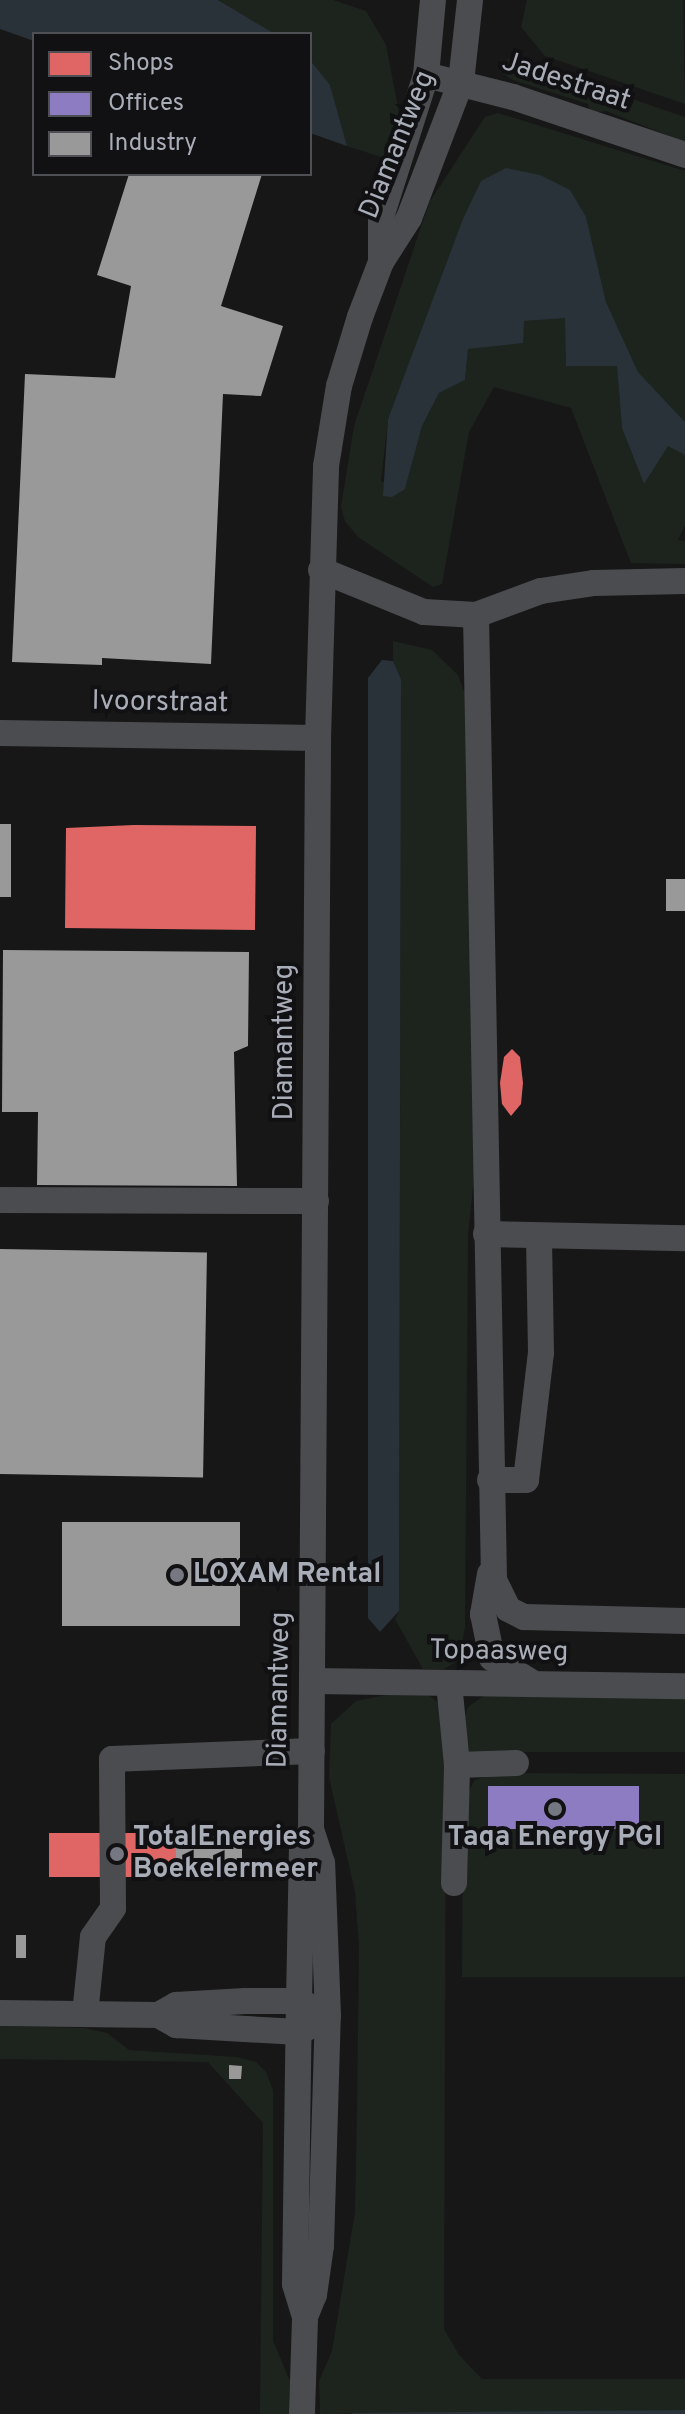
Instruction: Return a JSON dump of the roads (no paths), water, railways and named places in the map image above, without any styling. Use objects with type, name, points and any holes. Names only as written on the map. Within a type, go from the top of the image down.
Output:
[{"type":"street","name":"Diamantweg","points":[[381,262],[381,217],[426,75],[433,0]]},
{"type":"street","name":"Diamantweg","points":[[305,2317],[314,2295],[321,2246],[328,2016],[322,1863],[311,1830],[318,738],[326,466],[339,386],[381,262],[409,218],[461,82],[470,0]]},
{"type":"street","name":"Jadestraat","points":[[426,75],[461,82],[685,155]]},
{"type":"street","points":[[321,570],[424,612],[476,615],[541,591],[594,583],[685,581]]},
{"type":"street","points":[[476,615],[490,1480],[493,1567],[499,1596],[524,1617],[685,1621]]},
{"type":"street","name":"Ivoorstraat","points":[[0,733],[318,738]]},
{"type":"street","points":[[0,1200],[316,1201]]},
{"type":"street","points":[[486,1234],[685,1238]]},
{"type":"street","points":[[490,1480],[526,1480],[541,1353],[539,1236]]},
{"type":"street","points":[[493,1567],[484,1584],[483,1614],[492,1658],[536,1684]]},
{"type":"street","name":"Topaasweg","points":[[313,1681],[685,1686]]},
{"type":"street","points":[[449,1683],[457,1765],[454,1883]]},
{"type":"street","points":[[85,2014],[93,1937],[113,1908],[112,1759],[312,1751]]},
{"type":"street","points":[[457,1765],[516,1763]]},
{"type":"street","name":"Diamantweg","points":[[302,2413],[305,2317],[295,2284],[299,2001],[302,1848],[311,1830]]},
{"type":"street","points":[[158,2015],[176,2005],[299,2001],[328,2016]]},
{"type":"street","points":[[0,2013],[158,2015],[176,2025],[299,2032],[328,2016]]},
{"type":"place","name":"LOXAM Rental","points":[[177,1575]]},
{"type":"place","name":"Taqa Energy PGI","points":[[555,1809]]},
{"type":"place","name":"TotalEnergies Boekelermeer","points":[[117,1854]]}]
